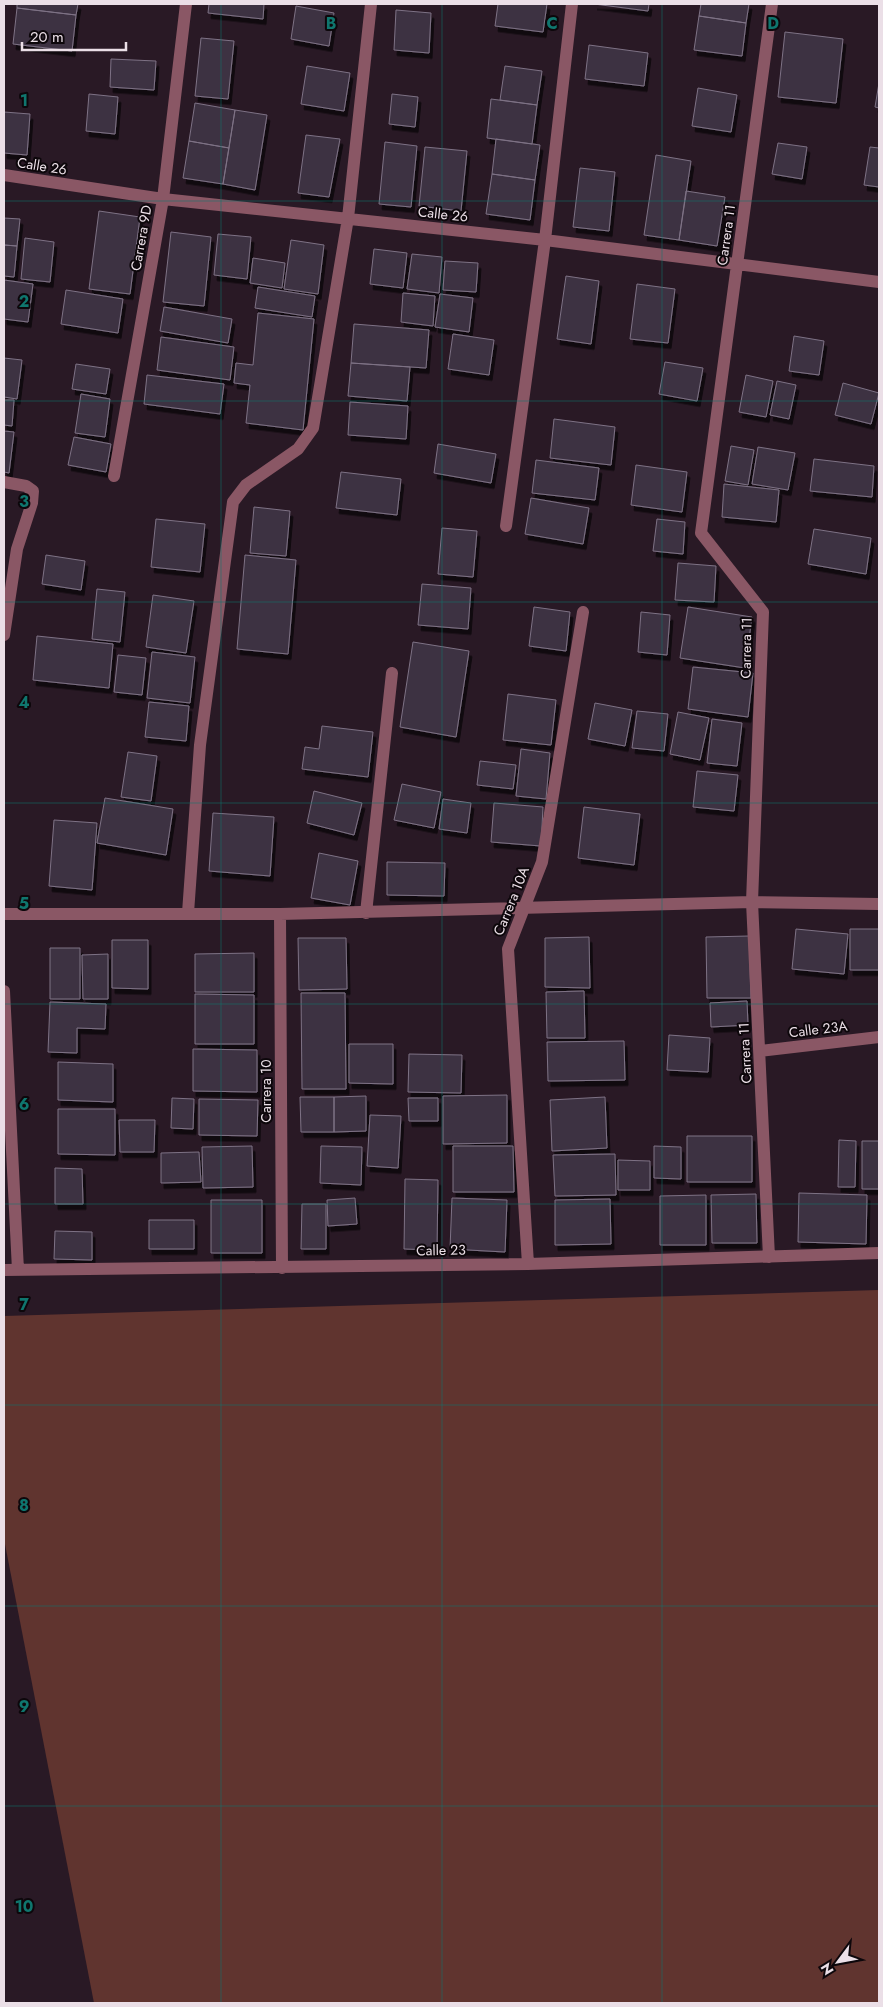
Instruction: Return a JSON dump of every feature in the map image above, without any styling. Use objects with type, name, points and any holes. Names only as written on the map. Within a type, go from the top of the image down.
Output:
[{"type":"street","name":"Carrera 9D","points":[[114,476],[163,199],[186,4]]},
{"type":"street","points":[[188,912],[200,746],[233,502],[246,485],[298,449],[313,428],[348,218],[371,4]]},
{"type":"street","points":[[506,526],[545,240],[572,4]]},
{"type":"street","name":"Carrera 11","points":[[769,1257],[752,902],[762,612],[701,533],[772,4]]},
{"type":"street","name":"Calle 26","points":[[4,175],[163,199],[545,240],[879,282]]},
{"type":"street","points":[[4,482],[26,486],[33,491],[32,503],[17,549],[4,634]]},
{"type":"street","name":"Carrera 10A","points":[[528,1264],[508,949],[542,862],[583,612]]},
{"type":"street","points":[[366,913],[392,673]]},
{"type":"street","points":[[4,914],[366,913],[752,902],[879,904]]},
{"type":"street","name":"Carrera 10","points":[[280,914],[282,1268]]},
{"type":"street","points":[[4,991],[18,1270]]},
{"type":"street","name":"Calle 23A","points":[[760,1052],[879,1037]]},
{"type":"street","name":"Calle 23","points":[[4,1270],[528,1264],[879,1252]]},
{"type":"shaded area","points":[[879,1290],[879,2003],[94,2003],[4,1539],[4,1316]]},
{"type":"building","points":[[17,4],[78,4],[76,15],[17,8]]},
{"type":"building","points":[[209,4],[264,4],[263,19],[208,13]]},
{"type":"building","points":[[498,4],[547,4],[543,32],[495,26]]},
{"type":"building","points":[[594,4],[649,4],[648,11]]},
{"type":"building","points":[[701,4],[749,4],[746,23],[699,16]]},
{"type":"building","points":[[296,6],[334,13],[329,46],[291,39]]},
{"type":"building","points":[[17,8],[76,15],[72,51],[13,44]]},
{"type":"building","points":[[396,10],[431,13],[429,53],[394,50]]},
{"type":"building","points":[[699,16],[746,23],[742,56],[694,50]]},
{"type":"building","points":[[785,32],[843,39],[836,103],[778,97]]},
{"type":"building","points":[[201,38],[234,41],[228,99],[195,96]]},
{"type":"building","points":[[589,45],[648,53],[644,86],[585,79]]},
{"type":"building","points":[[111,59],[156,61],[154,90],[110,87]]},
{"type":"building","points":[[307,66],[350,73],[344,111],[301,104]]},
{"type":"building","points":[[505,66],[542,71],[537,105],[500,100]]},
{"type":"building","points":[[879,83],[879,108],[875,107]]},
{"type":"building","points":[[698,88],[737,95],[731,132],[692,126]]},
{"type":"building","points":[[89,94],[118,97],[115,134],[86,131]]},
{"type":"building","points":[[392,94],[418,97],[415,127],[389,124]]},
{"type":"building","points":[[491,99],[537,105],[532,144],[487,138]]},
{"type":"building","points":[[195,103],[235,110],[229,148],[189,141]]},
{"type":"building","points":[[235,110],[267,115],[255,190],[223,184]]},
{"type":"building","points":[[4,112],[30,114],[27,155],[4,153]]},
{"type":"building","points":[[306,135],[340,139],[329,197],[298,193]]},
{"type":"building","points":[[496,139],[540,145],[535,180],[492,174]]},
{"type":"building","points":[[189,141],[229,148],[223,184],[183,178]]},
{"type":"building","points":[[385,142],[417,146],[411,207],[379,204]]},
{"type":"building","points":[[778,143],[807,147],[802,179],[772,174]]},
{"type":"building","points":[[425,147],[467,151],[461,211],[419,206]]},
{"type":"building","points":[[870,147],[879,148],[879,187],[864,185]]},
{"type":"building","points":[[656,155],[691,161],[679,240],[644,235]]},
{"type":"building","points":[[580,168],[615,172],[609,231],[573,227]]},
{"type":"building","points":[[492,174],[535,180],[530,220],[486,214]]},
{"type":"building","points":[[686,191],[725,197],[717,246],[679,240]]},
{"type":"building","points":[[99,211],[140,217],[130,294],[89,289]]},
{"type":"building","points":[[4,218],[20,219],[17,246],[4,245]]},
{"type":"building","points":[[171,232],[211,237],[204,306],[163,302]]},
{"type":"building","points":[[218,234],[251,237],[247,279],[214,275]]},
{"type":"building","points":[[25,238],[54,242],[50,282],[21,279]]},
{"type":"building","points":[[291,240],[324,245],[318,294],[284,289]]},
{"type":"building","points":[[4,245],[17,246],[14,277],[4,276]]},
{"type":"building","points":[[374,249],[407,253],[403,288],[370,284]]},
{"type":"building","points":[[412,254],[442,257],[439,293],[407,289]]},
{"type":"building","points":[[253,258],[285,263],[282,288],[250,283]]},
{"type":"building","points":[[445,261],[478,263],[476,292],[443,290]]},
{"type":"building","points":[[566,276],[599,281],[591,344],[557,339]]},
{"type":"building","points":[[4,280],[33,284],[28,322],[4,319]]},
{"type":"building","points":[[637,284],[675,289],[668,343],[630,339]]},
{"type":"building","points":[[258,287],[315,296],[312,317],[255,308]]},
{"type":"building","points":[[66,290],[123,299],[118,333],[61,324]]},
{"type":"building","points":[[403,293],[435,296],[433,326],[401,322]]},
{"type":"building","points":[[440,294],[473,298],[469,332],[435,327]]},
{"type":"building","points":[[164,307],[232,319],[228,343],[160,331]]},
{"type":"building","points":[[258,313],[314,319],[303,430],[246,423],[250,385],[234,383],[236,363],[253,365]]},
{"type":"building","points":[[354,324],[429,330],[426,368],[351,363]]},
{"type":"building","points":[[453,334],[494,340],[489,375],[448,369]]},
{"type":"building","points":[[794,336],[824,341],[819,375],[789,371]]},
{"type":"building","points":[[161,337],[234,347],[230,380],[157,370]]},
{"type":"building","points":[[4,358],[22,360],[17,399],[4,397]]},
{"type":"building","points":[[665,362],[703,368],[697,401],[659,394]]},
{"type":"building","points":[[351,363],[410,367],[407,401],[348,396]]},
{"type":"building","points":[[76,364],[110,369],[106,394],[72,389]]},
{"type":"building","points":[[147,375],[224,384],[220,414],[144,404]]},
{"type":"building","points":[[746,375],[773,381],[766,417],[739,412]]},
{"type":"building","points":[[777,381],[796,385],[789,419],[770,415]]},
{"type":"building","points":[[843,383],[879,393],[871,424],[835,415]]},
{"type":"building","points":[[81,394],[110,399],[105,437],[75,433]]},
{"type":"building","points":[[4,400],[14,400],[12,426],[4,425]]},
{"type":"building","points":[[350,402],[408,406],[406,439],[348,435]]},
{"type":"building","points":[[554,419],[615,427],[611,465],[550,458]]},
{"type":"building","points":[[4,431],[14,432],[9,473],[4,472]]},
{"type":"building","points":[[74,437],[111,444],[106,472],[68,465]]},
{"type":"building","points":[[438,444],[496,454],[491,483],[434,473]]},
{"type":"building","points":[[731,446],[754,450],[748,485],[725,481]]},
{"type":"building","points":[[758,447],[795,453],[788,490],[752,484]]},
{"type":"building","points":[[814,459],[874,466],[872,497],[810,491]]},
{"type":"building","points":[[536,460],[599,468],[595,500],[532,493]]},
{"type":"building","points":[[636,465],[687,472],[682,512],[631,505]]},
{"type":"building","points":[[341,472],[401,479],[397,515],[336,508]]},
{"type":"building","points":[[724,484],[779,490],[776,522],[722,517]]},
{"type":"building","points":[[531,498],[589,508],[583,544],[525,534]]},
{"type":"building","points":[[254,507],[290,511],[286,556],[250,553]]},
{"type":"building","points":[[156,519],[205,524],[200,572],[151,567]]},
{"type":"building","points":[[657,519],[685,522],[683,554],[653,551]]},
{"type":"building","points":[[442,528],[477,531],[473,577],[438,574]]},
{"type":"building","points":[[814,529],[871,538],[866,574],[808,564]]},
{"type":"building","points":[[46,555],[85,561],[81,590],[42,584]]},
{"type":"building","points":[[245,555],[296,560],[288,654],[237,649]]},
{"type":"building","points":[[678,563],[716,566],[714,602],[675,600]]},
{"type":"building","points":[[422,584],[471,588],[468,629],[418,625]]},
{"type":"building","points":[[97,589],[125,592],[120,642],[92,639]]},
{"type":"building","points":[[153,595],[194,601],[186,653],[146,647]]},
{"type":"building","points":[[534,607],[570,612],[566,651],[529,646]]},
{"type":"building","points":[[688,607],[752,617],[745,668],[680,658]]},
{"type":"building","points":[[641,612],[670,615],[667,655],[638,652]]},
{"type":"building","points":[[37,636],[113,644],[109,688],[33,680]]},
{"type":"building","points":[[413,642],[469,651],[456,737],[400,727]]},
{"type":"building","points":[[152,652],[195,657],[190,703],[147,698]]},
{"type":"building","points":[[118,655],[146,658],[142,695],[114,692]]},
{"type":"building","points":[[693,667],[753,673],[748,717],[688,709]]},
{"type":"building","points":[[508,694],[556,700],[551,745],[503,740]]},
{"type":"building","points":[[149,702],[189,706],[186,741],[145,737]]},
{"type":"building","points":[[595,703],[632,710],[625,746],[588,739]]},
{"type":"building","points":[[637,711],[668,714],[664,751],[632,748]]},
{"type":"building","points":[[678,712],[709,718],[700,760],[670,754]]},
{"type":"building","points":[[712,719],[742,723],[737,766],[707,763]]},
{"type":"building","points":[[322,726],[373,732],[368,777],[302,769],[305,747],[319,749]]},
{"type":"building","points":[[521,749],[550,753],[546,799],[516,796]]},
{"type":"building","points":[[128,752],[157,756],[151,801],[121,797]]},
{"type":"building","points":[[480,761],[516,765],[513,789],[477,785]]},
{"type":"building","points":[[697,771],[738,775],[734,811],[693,807]]},
{"type":"building","points":[[402,784],[441,792],[434,828],[394,820]]},
{"type":"building","points":[[314,791],[362,803],[354,835],[307,823]]},
{"type":"building","points":[[105,798],[173,809],[166,855],[97,843]]},
{"type":"building","points":[[443,799],[471,803],[467,833],[439,829]]},
{"type":"building","points":[[494,803],[543,807],[541,846],[491,842]]},
{"type":"building","points":[[584,807],[640,814],[634,865],[578,858]]},
{"type":"building","points":[[213,813],[274,817],[270,876],[209,871]]},
{"type":"building","points":[[54,820],[97,823],[92,890],[49,886]]},
{"type":"building","points":[[319,853],[358,861],[350,905],[311,898]]},
{"type":"building","points":[[387,862],[445,863],[444,896],[387,895]]},
{"type":"building","points":[[796,929],[848,934],[844,974],[792,969]]},
{"type":"building","points":[[850,929],[879,929],[879,970],[850,970]]},
{"type":"building","points":[[749,936],[751,998],[707,998],[706,937]]},
{"type":"building","points":[[589,937],[590,988],[545,987],[545,938]]},
{"type":"building","points":[[298,938],[346,938],[347,989],[299,990]]},
{"type":"building","points":[[112,940],[148,940],[148,989],[112,988]]},
{"type":"building","points":[[50,948],[80,948],[80,999],[50,999]]},
{"type":"building","points":[[254,953],[254,992],[195,992],[195,954]]},
{"type":"building","points":[[108,954],[108,999],[83,999],[82,955]]},
{"type":"building","points":[[584,991],[585,1038],[547,1038],[546,992]]},
{"type":"building","points":[[301,993],[345,993],[346,1089],[302,1089]]},
{"type":"building","points":[[195,994],[254,995],[254,1044],[195,1044]]},
{"type":"building","points":[[747,1001],[748,1025],[711,1027],[710,1003]]},
{"type":"building","points":[[50,1002],[106,1004],[105,1029],[77,1028],[77,1053],[48,1052]]},
{"type":"building","points":[[669,1035],[710,1038],[708,1072],[667,1070]]},
{"type":"building","points":[[624,1041],[625,1080],[548,1081],[547,1042]]},
{"type":"building","points":[[349,1044],[393,1044],[393,1084],[349,1083]]},
{"type":"building","points":[[193,1049],[257,1050],[257,1092],[193,1091]]},
{"type":"building","points":[[409,1054],[462,1055],[461,1093],[408,1092]]},
{"type":"building","points":[[58,1062],[113,1064],[113,1102],[58,1100]]},
{"type":"building","points":[[507,1095],[507,1143],[443,1144],[443,1096]]},
{"type":"building","points":[[366,1096],[366,1131],[334,1132],[334,1097]]},
{"type":"building","points":[[300,1097],[334,1097],[334,1132],[301,1132]]},
{"type":"building","points":[[605,1097],[607,1148],[552,1151],[550,1100]]},
{"type":"building","points":[[172,1098],[194,1099],[193,1129],[171,1128]]},
{"type":"building","points":[[408,1098],[438,1098],[438,1121],[409,1121]]},
{"type":"building","points":[[199,1099],[258,1100],[257,1136],[199,1135]]},
{"type":"building","points":[[58,1109],[115,1109],[115,1155],[58,1154]]},
{"type":"building","points":[[370,1115],[401,1116],[398,1168],[367,1166]]},
{"type":"building","points":[[119,1120],[155,1120],[154,1152],[120,1152]]},
{"type":"building","points":[[687,1136],[752,1136],[752,1182],[687,1182]]},
{"type":"building","points":[[839,1140],[856,1141],[855,1187],[838,1187]]},
{"type":"building","points":[[862,1141],[879,1141],[879,1189],[862,1189]]},
{"type":"building","points":[[252,1146],[253,1187],[203,1188],[202,1147]]},
{"type":"building","points":[[321,1146],[362,1147],[361,1185],[320,1183]]},
{"type":"building","points":[[453,1146],[513,1146],[514,1192],[453,1192]]},
{"type":"building","points":[[654,1146],[681,1147],[681,1179],[654,1178]]},
{"type":"building","points":[[199,1152],[201,1182],[161,1183],[161,1153]]},
{"type":"building","points":[[615,1154],[616,1195],[555,1196],[553,1155]]},
{"type":"building","points":[[618,1160],[650,1161],[650,1190],[618,1190]]},
{"type":"building","points":[[55,1168],[82,1169],[83,1204],[55,1204]]},
{"type":"building","points":[[405,1179],[438,1180],[437,1250],[404,1249]]},
{"type":"building","points":[[799,1193],[867,1195],[866,1244],[798,1242]]},
{"type":"building","points":[[756,1194],[757,1243],[712,1243],[711,1195]]},
{"type":"building","points":[[706,1195],[706,1245],[660,1245],[660,1196]]},
{"type":"building","points":[[355,1198],[357,1224],[328,1226],[327,1200]]},
{"type":"building","points":[[452,1198],[507,1200],[505,1252],[450,1249]]},
{"type":"building","points":[[610,1199],[611,1244],[555,1245],[555,1200]]},
{"type":"building","points":[[211,1200],[262,1200],[262,1253],[211,1253]]},
{"type":"building","points":[[302,1204],[326,1204],[326,1249],[301,1249]]},
{"type":"building","points":[[149,1220],[194,1220],[194,1249],[149,1249]]},
{"type":"building","points":[[55,1231],[92,1232],[92,1260],[54,1259]]}]
